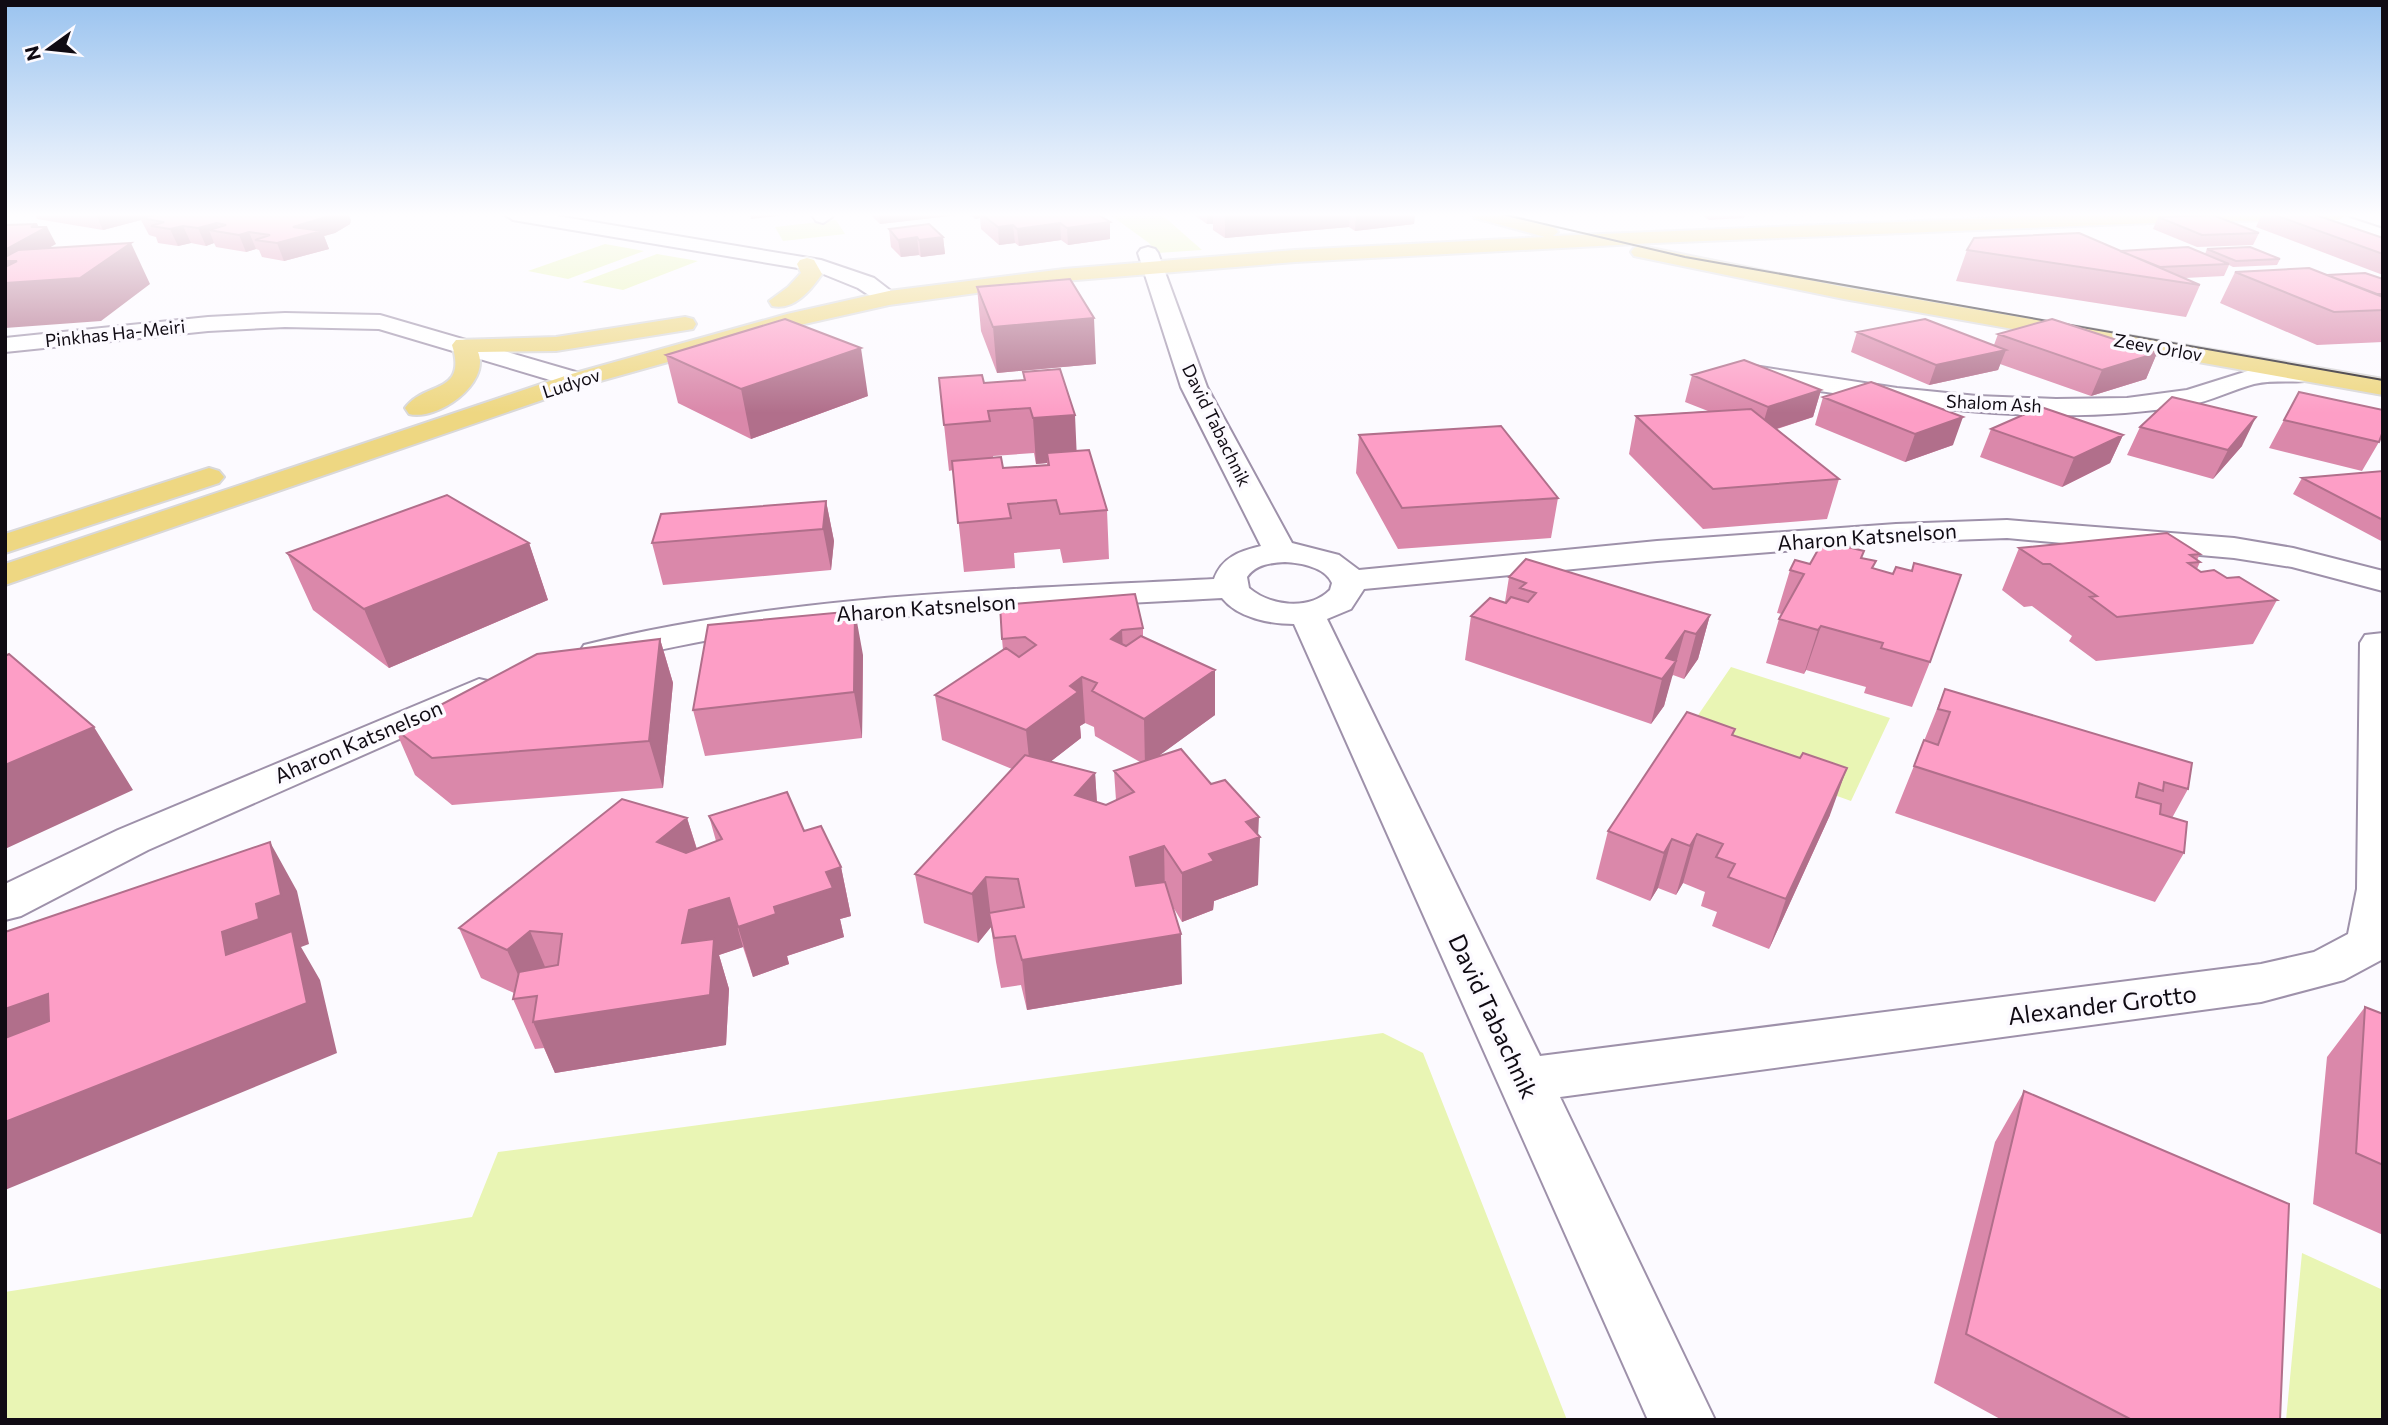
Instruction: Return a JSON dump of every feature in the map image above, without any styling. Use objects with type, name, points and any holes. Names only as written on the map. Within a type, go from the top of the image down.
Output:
[{"type":"main road","points":[[808,280],[773,303],[883,280]]},
{"type":"main road","name":"Ludyov","points":[[5,575],[577,380],[795,319],[889,299],[1014,280]]},
{"type":"main road","name":"Zeev Orlov","points":[[1792,280],[1844,293],[2383,387]]},
{"type":"main road","points":[[1004,282],[1088,281],[1163,293]]},
{"type":"main road","name":"Ludyov","points":[[5,544],[536,368],[692,323],[556,344],[464,345]]},
{"type":"main road","points":[[418,408],[443,395],[468,372],[470,361],[464,345]]},
{"type":"street","points":[[861,280],[889,299]]},
{"type":"street","name":"David Tabachnik","points":[[1158,280],[1194,387],[1281,552]]},
{"type":"street","name":"Pinkhas Ha-Meiri","points":[[6,345],[208,324],[285,320],[393,324],[577,380]]},
{"type":"street","points":[[2158,347],[2208,366],[2233,382]]},
{"type":"street","name":"Shalom Ash","points":[[1754,373],[1897,396],[1977,404],[2056,407],[2127,405],[2191,397],[2253,376],[2309,374]]},
{"type":"street","name":"Aharon Katsnelson","points":[[1348,581],[1657,551],[1896,533],[1994,529],[2113,536],[2234,548],[2293,558],[2383,581]]},
{"type":"street","points":[[1281,552],[1317,557],[1334,564],[1348,581],[1347,592],[1338,602],[1306,612],[1281,613],[1241,601],[1230,588],[1228,580],[1232,570],[1247,559],[1281,552]]},
{"type":"street","name":"Aharon Katsnelson","points":[[559,663],[647,640],[758,622],[888,608],[1230,588]]},
{"type":"street","name":"David Tabachnik","points":[[1306,612],[1682,1420]]},
{"type":"street","name":"Alexander Grotto","points":[[1524,1080],[2261,983],[2327,967],[2370,944],[2380,889],[2378,643],[2383,644]]},
{"type":"street","name":"Aharon Katsnelson","points":[[5,904],[134,840],[405,720],[510,678]]},
{"type":"green space","points":[[586,280],[648,280],[623,290],[582,282]]},
{"type":"green space","points":[[1731,667],[1890,718],[1851,801],[1681,740]]},
{"type":"green space","points":[[1383,1033],[1423,1053],[1567,1420],[5,1420],[5,1292],[472,1217],[498,1152]]},
{"type":"green space","points":[[2302,1253],[2383,1290],[2383,1420],[2286,1420]]},
{"type":"building","points":[[5,280],[42,280],[5,283]]},
{"type":"building","points":[[1071,280],[1094,318],[993,327],[977,287]]},
{"type":"building","points":[[2170,280],[2190,280],[2200,285]]},
{"type":"building","points":[[2256,280],[2341,280],[2383,297],[2383,310],[2334,312]]},
{"type":"building","points":[[2341,280],[2383,280],[2383,294]]},
{"type":"building","points":[[785,319],[861,348],[741,389],[666,355]]},
{"type":"building","points":[[1925,319],[2006,350],[1936,365],[1857,332]]},
{"type":"building","points":[[2052,319],[2157,353],[2102,370],[1998,334]]},
{"type":"building","points":[[1744,360],[1821,390],[1768,407],[1692,375]]},
{"type":"building","points":[[1060,369],[1075,415],[1033,418],[1030,408],[988,411],[990,421],[944,425],[939,378],[982,375],[984,383],[1025,380],[1023,372]]},
{"type":"building","points":[[1871,382],[1963,417],[1915,434],[1823,397]]},
{"type":"building","points":[[2299,392],[2383,410],[2383,431],[2379,442],[2284,420]]},
{"type":"building","points":[[2172,397],[2256,417],[2228,450],[2140,427]]},
{"type":"building","points":[[2041,407],[2123,435],[2074,458],[1991,429]]},
{"type":"building","points":[[1751,409],[1839,479],[1713,489],[1636,416]]},
{"type":"building","points":[[1501,426],[1558,498],[1402,508],[1359,435]]},
{"type":"building","points":[[1089,450],[1107,510],[1060,514],[1056,500],[1008,504],[1011,518],[958,523],[952,461],[1001,457],[1003,468],[1049,465],[1047,453]]},
{"type":"building","points":[[2383,471],[2383,520],[2302,478]]},
{"type":"building","points":[[447,495],[529,543],[364,609],[287,553]]},
{"type":"building","points":[[826,501],[823,529],[652,543],[661,514]]},
{"type":"building","points":[[2167,533],[2200,554],[2190,555],[2200,562],[2188,563],[2201,572],[2214,570],[2227,578],[2239,577],[2277,600],[2117,617],[2090,597],[2097,596],[2050,564],[2043,564],[2019,548]]},
{"type":"building","points":[[1823,541],[1864,551],[1861,558],[1876,561],[1872,568],[1893,574],[1896,567],[1912,571],[1914,563],[1961,575],[1930,662],[1881,648],[1883,643],[1821,626],[1818,630],[1779,619],[1804,574],[1790,570],[1795,560],[1810,564]]},
{"type":"building","points":[[1526,559],[1710,615],[1696,634],[1685,631],[1666,658],[1676,661],[1662,679],[1471,616],[1490,598],[1506,603],[1511,597],[1528,602],[1536,593],[1520,588],[1526,583],[1509,577]]},
{"type":"building","points":[[1135,594],[1143,628],[1122,630],[1111,639],[1126,646],[1141,636],[1215,670],[1144,719],[1092,691],[1097,683],[1082,677],[1070,686],[1078,692],[1026,730],[935,695],[1006,648],[1019,657],[1036,645],[1025,637],[1002,639],[1000,605]]},
{"type":"building","points":[[855,611],[854,692],[693,710],[708,625]]},
{"type":"building","points":[[660,639],[649,741],[432,758],[395,729],[537,654]]},
{"type":"building","points":[[9,654],[94,727],[5,765],[5,656]]},
{"type":"building","points":[[1945,689],[2192,763],[2188,789],[2164,782],[2163,791],[2139,783],[2136,797],[2161,804],[2160,814],[2187,822],[2184,853],[1914,766],[1924,740],[1938,745],[1950,712],[1938,709]]},
{"type":"building","points":[[1687,712],[1735,729],[1732,735],[1800,758],[1803,753],[1847,768],[1786,899],[1728,877],[1735,864],[1716,857],[1723,844],[1697,834],[1690,846],[1672,839],[1664,853],[1608,831]]},
{"type":"building","points":[[1181,749],[1211,784],[1225,780],[1259,817],[1246,822],[1260,837],[1209,854],[1214,861],[1182,873],[1164,846],[1130,857],[1136,886],[1165,882],[1181,934],[1022,960],[1015,936],[994,938],[989,913],[1024,907],[1018,879],[986,877],[972,894],[915,874],[1025,755],[1095,773],[1075,795],[1106,805],[1134,792],[1114,771]]},
{"type":"building","points":[[787,792],[804,831],[821,826],[841,867],[826,872],[833,888],[774,907],[776,914],[738,927],[729,898],[689,910],[682,943],[714,939],[710,995],[533,1022],[537,996],[513,999],[519,972],[558,965],[562,934],[530,931],[507,950],[459,928],[622,799],[687,818],[657,842],[686,853],[722,839],[709,816]]},
{"type":"building","points":[[270,842],[281,895],[256,904],[259,919],[222,932],[226,955],[292,931],[307,1003],[5,1122],[5,1038],[49,1021],[48,994],[5,1009],[5,932]]},
{"type":"building","points":[[2365,1007],[2383,1014],[2383,1165],[2356,1153]]},
{"type":"building","points":[[2024,1091],[2289,1204],[2280,1420],[2132,1420],[1966,1334]]},
{"type":"tram line","points":[[1818,280],[2383,380]]}]
